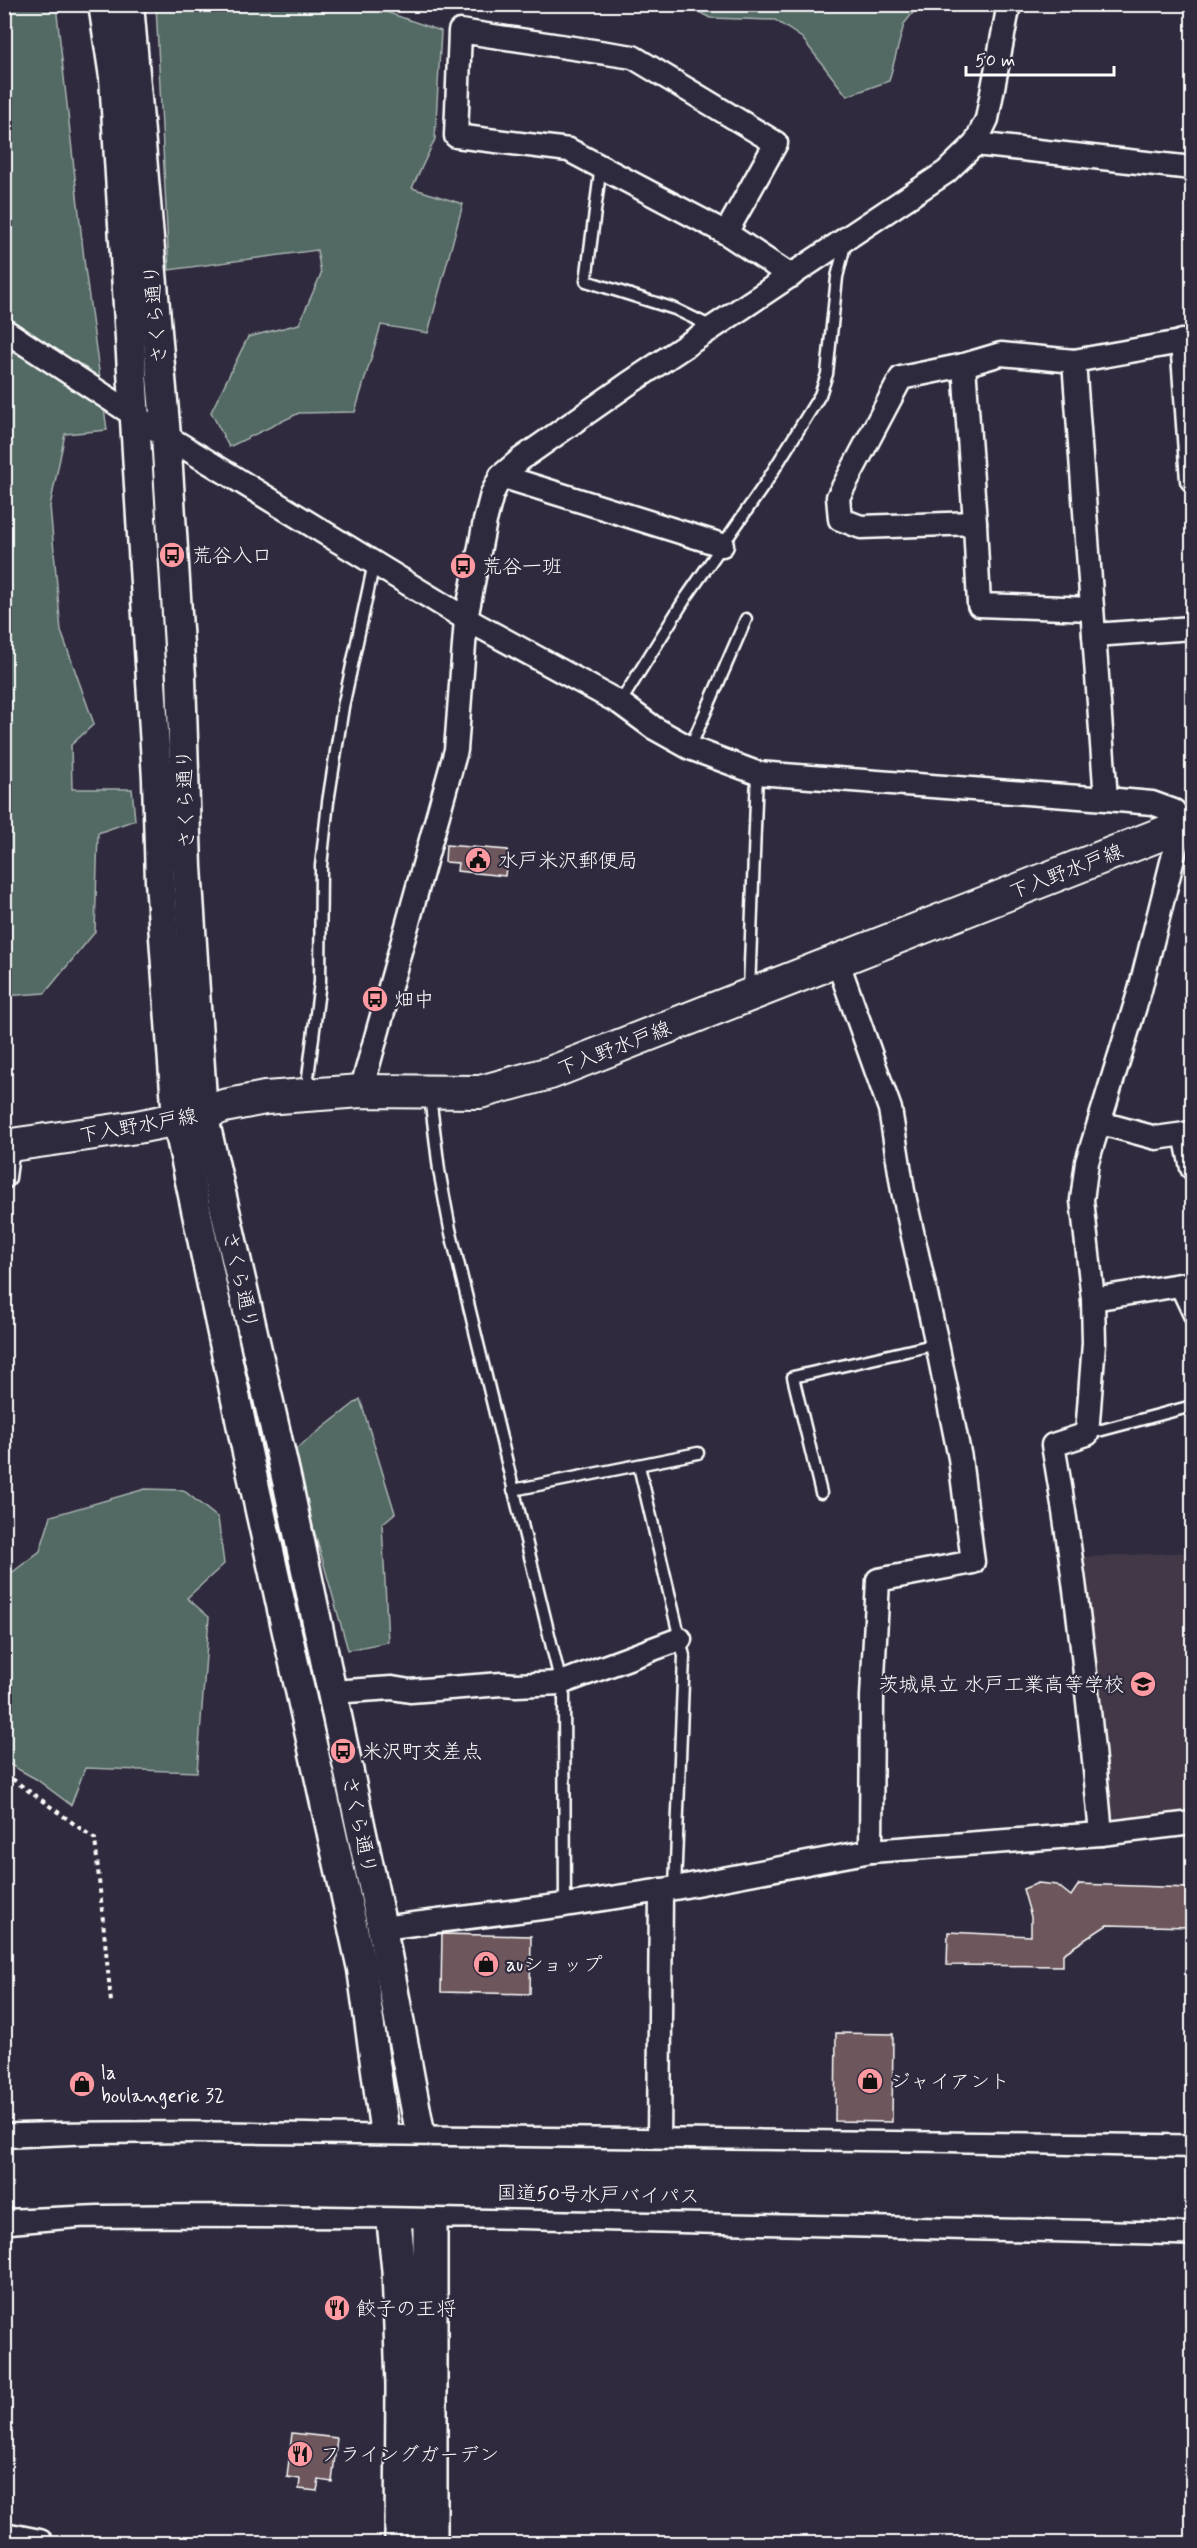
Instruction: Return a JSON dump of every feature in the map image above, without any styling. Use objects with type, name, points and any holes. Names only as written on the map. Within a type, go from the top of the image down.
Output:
[{"type":"main road","name":"下入野水戸線","points":[[6,1146],[190,1117],[236,1103],[306,1094],[361,1091],[480,1092],[513,1085],[550,1073],[749,996],[1187,824]]},
{"type":"main road","points":[[4,2141],[81,2139],[1192,2152]]},
{"type":"main road","name":"さくら通り","points":[[386,2142],[399,2270],[402,2373],[402,2544]]},
{"type":"main road","name":"さくら通り","points":[[422,2144],[430,2212],[430,2544]]},
{"type":"main road","name":"国道50号水戸バイパス","points":[[4,2166],[206,2161],[948,2170],[1192,2176]]},
{"type":"main road","name":"国道50号水戸バイパス","points":[[4,2192],[97,2187],[218,2186],[1192,2204]]},
{"type":"main road","points":[[4,2217],[83,2210],[497,2211],[1192,2228]]},
{"type":"street","name":"さくら通り","points":[[103,4],[114,77],[157,779],[160,881],[190,1117],[249,1463],[362,1969],[386,2142]]},
{"type":"street","name":"さくら通り","points":[[129,4],[166,435],[181,676],[189,890],[190,1117],[289,1490],[382,1928],[422,2144]]},
{"type":"street","points":[[361,1091],[456,750],[466,619],[485,521],[492,494],[501,476],[521,459],[946,172],[975,144],[987,119],[1009,4]]},
{"type":"street","points":[[726,233],[776,143],[633,57],[460,31],[456,136],[569,150],[726,233],[791,276]]},
{"type":"street","points":[[975,144],[1192,168]]},
{"type":"street","points":[[4,330],[166,435],[374,563],[466,619],[620,704],[654,728],[690,748],[757,773],[1152,803],[1174,811],[1187,824],[1101,1123],[1087,1162],[1082,1200],[1093,1299],[1094,1343],[1087,1434],[1053,1444],[1064,1503],[1086,1673],[1101,1834]]},
{"type":"street","points":[[975,523],[861,527],[840,519],[838,496],[901,378],[964,365],[1001,354],[1074,361],[1187,340],[1192,480]]},
{"type":"street","points":[[1074,361],[1106,799]]},
{"type":"street","points":[[964,365],[979,605],[1092,609]]},
{"type":"street","points":[[501,476],[722,545]]},
{"type":"street","points":[[1094,635],[1192,628]]},
{"type":"street","points":[[837,960],[890,1109],[903,1191],[960,1458],[973,1562],[878,1580],[872,1697],[871,1851]]},
{"type":"street","points":[[1101,1123],[1156,1138],[1189,1133],[1192,1168]]},
{"type":"street","points":[[4,1176],[6,1146]]},
{"type":"street","points":[[1093,1299],[1184,1285]]},
{"type":"street","points":[[332,1692],[392,1688],[410,1691],[502,1684],[561,1683],[680,1639]]},
{"type":"street","points":[[382,1928],[565,1905],[668,1889],[871,1851],[1101,1834],[1192,1823]]},
{"type":"street","points":[[659,2146],[668,1889]]},
{"type":"street","points":[[4,2537],[39,2544]]},
{"type":"lane","points":[[601,165],[586,281],[675,309],[713,328]]},
{"type":"lane","points":[[620,704],[685,599],[765,484],[820,395],[826,374],[837,277],[846,240]]},
{"type":"lane","points":[[306,1094],[320,982],[321,866],[328,802],[343,707],[374,563]]},
{"type":"lane","points":[[690,748],[746,619]]},
{"type":"lane","points":[[749,996],[757,773]]},
{"type":"lane","points":[[430,1092],[439,1170],[450,1229],[564,1696],[565,1905]]},
{"type":"lane","points":[[1184,1285],[1192,1322]]},
{"type":"lane","points":[[821,1493],[793,1377],[937,1344]]},
{"type":"lane","points":[[1087,1434],[1192,1406]]},
{"type":"lane","points":[[513,1490],[698,1453]]},
{"type":"lane","points":[[639,1466],[684,1656],[668,1889]]},
{"type":"path","points":[[4,1775],[94,1839],[111,2002]]},
{"type":"shaded area","name":"茨城県立 水戸工業高等学校","points":[[1192,1552],[1192,1812],[1114,1820],[1106,1812],[1083,1557]]},
{"type":"green space","points":[[5,5],[56,5],[85,268],[107,430],[65,434],[50,506],[61,631],[94,724],[71,745],[72,789],[132,789],[135,820],[98,833],[95,932],[45,993],[5,996]]},
{"type":"green space","points":[[156,5],[366,5],[441,31],[435,139],[412,188],[463,204],[428,333],[381,325],[355,412],[299,413],[229,447],[211,412],[248,337],[299,324],[321,274],[317,250],[169,270]]},
{"type":"green space","points":[[686,5],[919,5],[904,24],[889,81],[847,96],[802,38],[775,20],[710,18]]},
{"type":"green space","points":[[360,1399],[395,1513],[382,1524],[388,1642],[348,1650],[292,1452]]},
{"type":"green space","points":[[145,1489],[183,1490],[218,1518],[224,1564],[187,1598],[209,1617],[197,1772],[85,1768],[71,1805],[36,1779],[5,1762],[5,1578],[40,1551],[51,1516]]},
{"type":"building","points":[[446,845],[508,850],[505,876],[457,871],[458,863],[445,862]]},
{"type":"building","points":[[1038,1883],[1057,1885],[1071,1896],[1079,1884],[1189,1888],[1190,1927],[1107,1925],[1063,1954],[1063,1966],[947,1965],[948,1932],[1031,1936],[1031,1917],[1023,1889]]},
{"type":"building","name":"auショップ","points":[[442,1934],[531,1936],[530,1994],[441,1992]]},
{"type":"building","points":[[836,2033],[893,2034],[892,2122],[835,2121]]},
{"type":"building","points":[[292,2433],[337,2438],[332,2482],[319,2480],[317,2491],[299,2489],[300,2479],[287,2477]]},
{"type":"place","name":"荒谷入口","points":[[172,555]]},
{"type":"place","name":"荒谷一班","points":[[463,566]]},
{"type":"place","name":"水戸米沢郵便局","points":[[478,860]]},
{"type":"place","name":"畑中","points":[[375,999]]},
{"type":"place","name":"茨城県立 水戸工業高等学校","points":[[1143,1684]]},
{"type":"place","name":"米沢町交差点","points":[[343,1751]]},
{"type":"place","name":"auショップ","points":[[486,1964]]},
{"type":"place","name":"ジャイアント","points":[[870,2081]]},
{"type":"place","name":"la boulangerie 32","points":[[82,2084]]},
{"type":"place","name":"餃子の王将","points":[[337,2308]]},
{"type":"place","name":"フライングガーデン","points":[[300,2454]]}]
